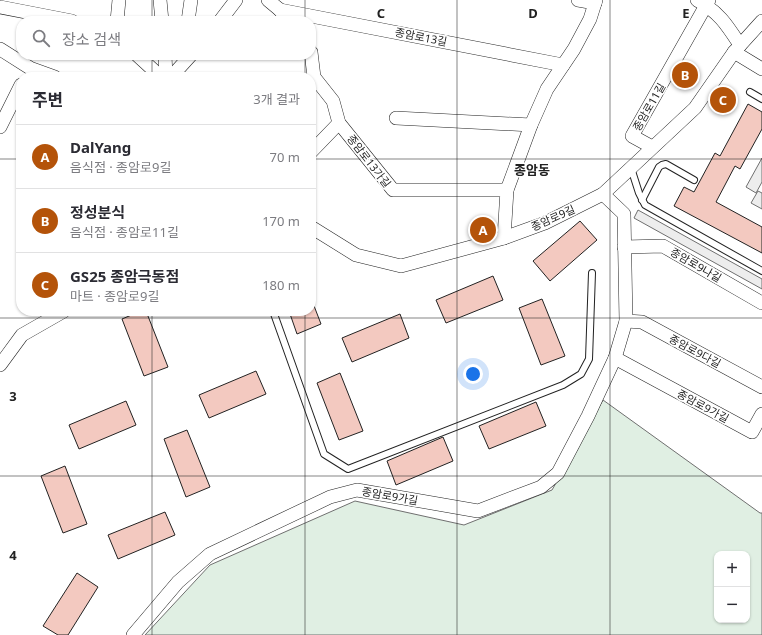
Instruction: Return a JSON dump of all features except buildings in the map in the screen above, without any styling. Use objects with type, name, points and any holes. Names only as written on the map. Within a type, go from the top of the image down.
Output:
[{"type":"street","points":[[117,16],[119,0]]},
{"type":"street","points":[[160,0],[162,16]]},
{"type":"street","points":[[189,16],[191,0]]},
{"type":"street","points":[[224,16],[236,0]]},
{"type":"street","points":[[268,0],[280,10],[284,16]]},
{"type":"street","points":[[504,238],[507,190],[531,124],[547,89],[574,49],[590,19],[595,2],[578,0]]},
{"type":"street","points":[[705,2],[724,20],[737,48],[762,69]]},
{"type":"street","name":"종암로11길","points":[[652,147],[632,136],[705,2]]},
{"type":"street","points":[[0,7],[46,16]]},
{"type":"street","name":"종암로13길","points":[[280,10],[311,16]]},
{"type":"street","name":"종암로13길","points":[[316,17],[563,65]]},
{"type":"street","name":"종암로9길","points":[[316,230],[356,255],[401,266],[504,238],[545,223],[603,194],[695,108],[737,48],[762,21]]},
{"type":"street","points":[[0,49],[27,72]]},
{"type":"street","points":[[142,60],[156,72]]},
{"type":"street","points":[[166,60],[168,72]]},
{"type":"street","points":[[171,72],[175,60]]},
{"type":"street","points":[[174,72],[186,60]]},
{"type":"street","name":"종암로13가길","points":[[312,60],[313,72]]},
{"type":"street","name":"종암로13가길","points":[[316,79],[333,100],[339,123],[392,190],[507,190]]},
{"type":"street","points":[[0,127],[16,96]]},
{"type":"street","points":[[396,118],[531,124]]},
{"type":"street","points":[[316,147],[339,123]]},
{"type":"street","name":"종암로9가길","points":[[133,635],[178,582],[210,554],[330,497],[357,490],[478,510],[542,487],[558,473],[588,416],[615,358],[626,321],[624,214],[603,194]]},
{"type":"street","name":"종암로9나길","points":[[624,247],[663,246],[762,303]]},
{"type":"street","points":[[0,365],[22,335],[55,316]]},
{"type":"street","name":"종암로9다길","points":[[626,321],[642,322],[762,387]]},
{"type":"street","name":"종암로9가길","points":[[615,358],[752,432],[762,414]]},
{"type":"lane","points":[[750,92],[762,98]]},
{"type":"lane","points":[[642,200],[662,164],[666,164],[694,180]]},
{"type":"lane","points":[[631,167],[645,205],[762,271]]},
{"type":"lane","points":[[275,316],[324,454],[348,469],[563,385],[581,374],[589,359],[592,273]]},
{"type":"green space","points":[[603,400],[762,513],[762,635],[145,635],[210,565],[355,501],[464,525],[552,490]]},
{"type":"shaded area","points":[[762,158],[762,182],[756,193],[746,187]]},
{"type":"shaded area","points":[[758,191],[762,193],[762,209],[751,203]]},
{"type":"shaded area","points":[[638,210],[762,279],[762,289],[634,218]]},
{"type":"place","name":"정성분식","points":[[685,75]]},
{"type":"place","name":"GS25 종암극동점","points":[[723,100]]},
{"type":"place","name":"DalYang","points":[[483,230]]},
{"type":"district","name":"종암동","points":[[532,170]]}]
